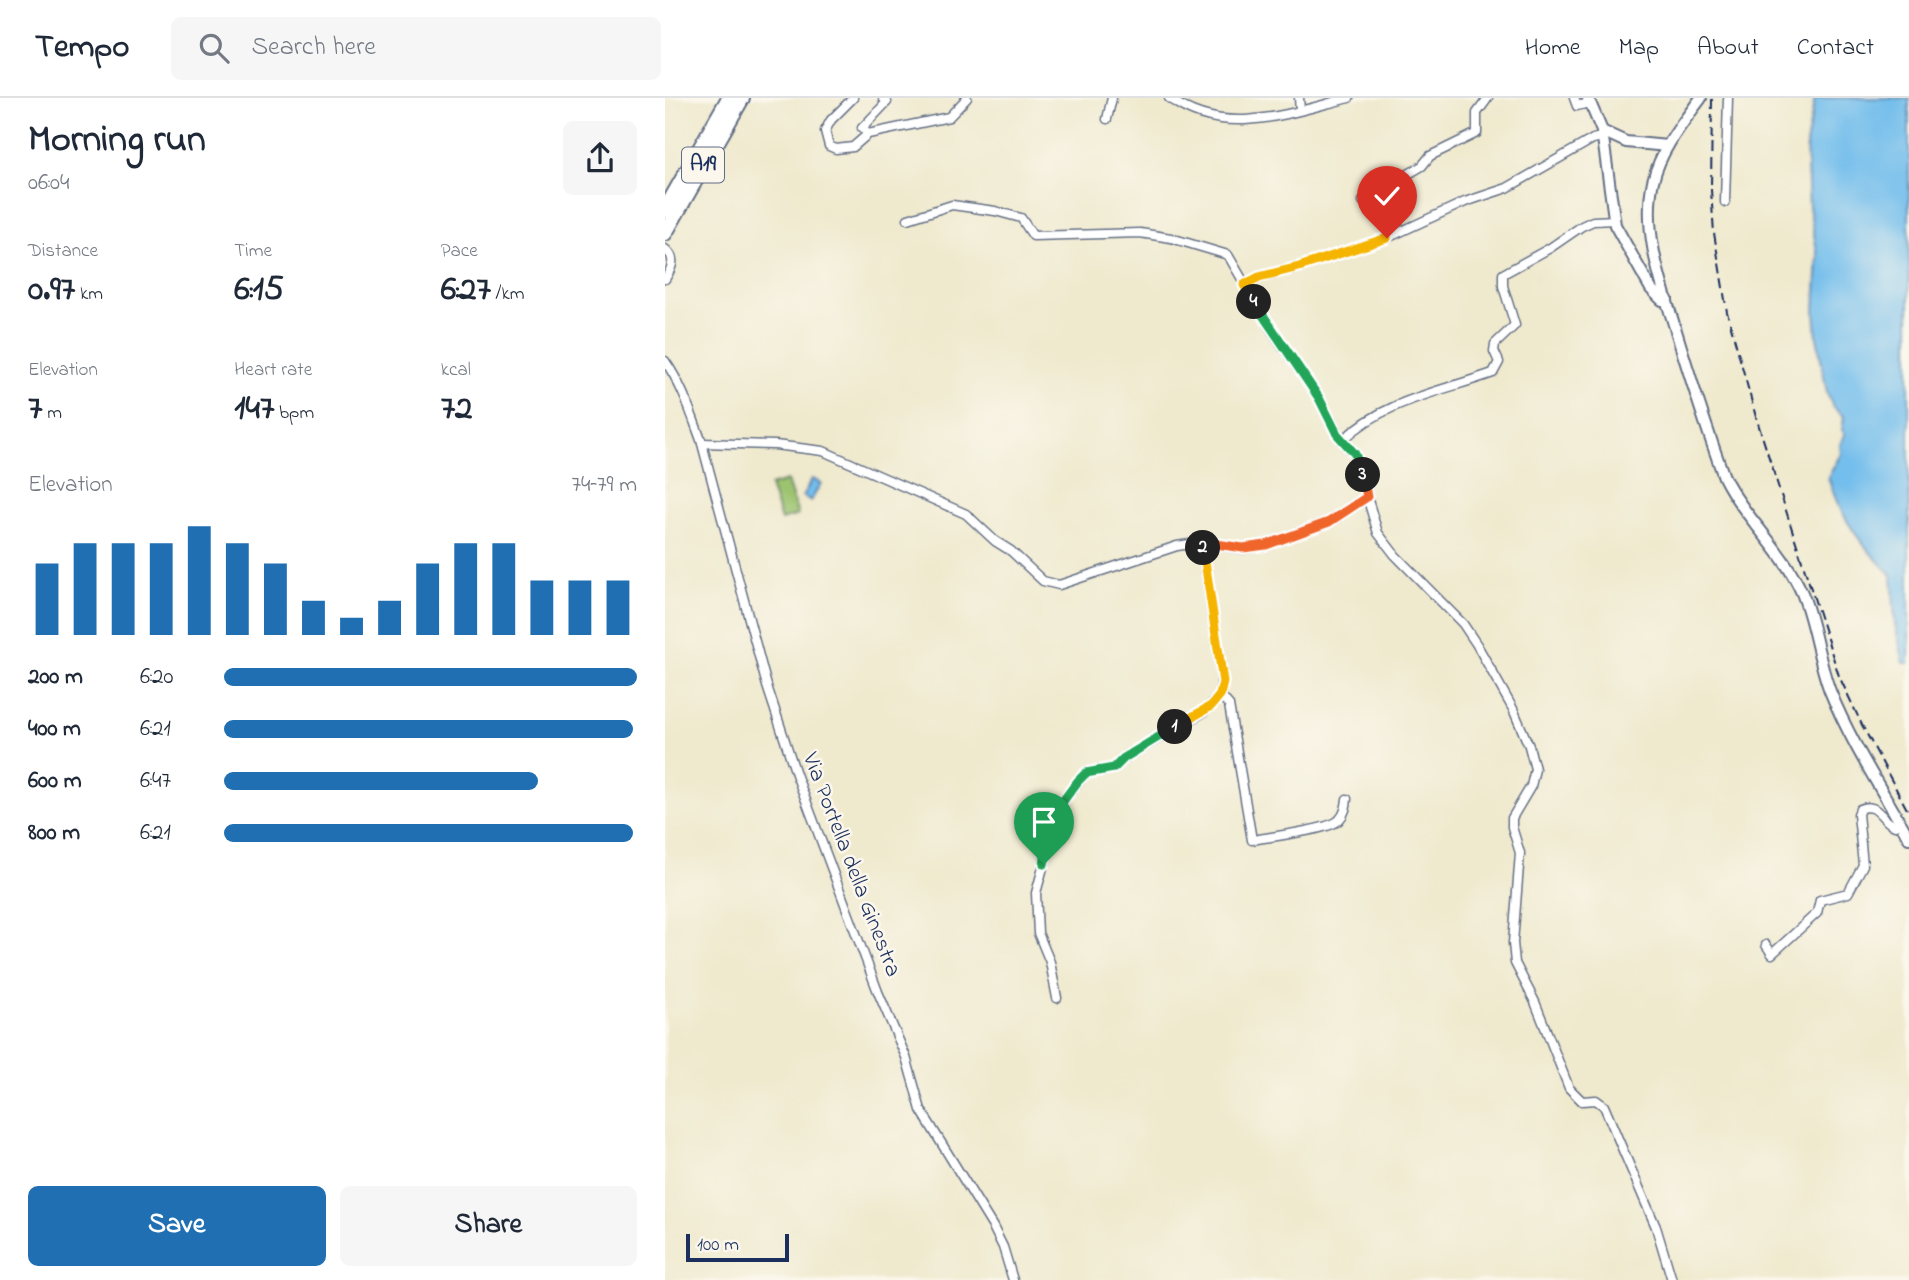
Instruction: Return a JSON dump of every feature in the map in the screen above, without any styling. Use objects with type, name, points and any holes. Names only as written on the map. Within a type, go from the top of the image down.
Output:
[{"type":"highway","name":"A19","points":[[665,210],[729,98]]},
{"type":"highway","name":"A19","points":[[665,233],[742,98]]},
{"type":"main road","points":[[1701,98],[1667,146],[1653,183],[1651,228],[1667,299],[1707,426],[1732,492],[1802,593],[1838,711],[1909,838]]},
{"type":"main road","points":[[1589,101],[1602,134],[1615,220],[1629,252],[1651,289],[1662,300],[1667,299]]},
{"type":"main road","points":[[1602,134],[1626,142],[1667,146]]},
{"type":"street","points":[[853,98],[831,120],[825,131],[829,146],[836,149],[853,147],[868,134],[949,117],[967,98]]},
{"type":"street","points":[[868,134],[862,128],[887,102],[883,98]]},
{"type":"street","points":[[1107,119],[1112,98]]},
{"type":"street","points":[[1169,98],[1195,114],[1241,122],[1349,98]]},
{"type":"street","points":[[1299,98],[1300,110]]},
{"type":"street","points":[[1363,201],[1388,191],[1393,183],[1422,166],[1430,156],[1477,133],[1477,113],[1488,98]]},
{"type":"street","points":[[1574,98],[1577,106],[1589,101]]},
{"type":"street","points":[[1725,202],[1728,98]]},
{"type":"street","points":[[1244,285],[1259,277],[1387,238],[1465,202],[1507,188],[1602,134]]},
{"type":"street","points":[[908,219],[952,205],[1021,218],[1033,236],[1114,233],[1171,238],[1222,251],[1232,262],[1271,329],[1319,398],[1343,440],[1355,454],[1366,482],[1367,497],[1378,533],[1385,544],[1447,607],[1477,645],[1513,709],[1529,746],[1535,769],[1531,786],[1512,818],[1520,853],[1513,943],[1515,963],[1532,994],[1569,1088],[1581,1101],[1596,1100],[1604,1106],[1656,1227],[1672,1280]]},
{"type":"street","points":[[1343,440],[1355,428],[1409,399],[1493,373],[1499,362],[1495,344],[1515,325],[1503,286],[1503,274],[1551,248],[1582,226],[1593,221],[1615,220]]},
{"type":"street","points":[[665,249],[672,256],[673,262],[665,279]]},
{"type":"street","name":"Via Portella della Ginestra","points":[[665,361],[685,397],[702,443],[767,686],[796,774],[878,992],[906,1057],[921,1110],[993,1227],[1003,1247],[1013,1280]]},
{"type":"street","points":[[702,443],[775,445],[823,451],[966,514],[1043,581],[1051,584],[1059,584],[1177,546],[1203,542],[1243,548],[1266,545],[1329,522],[1367,497]]},
{"type":"street","points":[[1058,998],[1050,962],[1038,933],[1036,893],[1049,830],[1063,801],[1086,773],[1114,768],[1124,758],[1203,712],[1220,695],[1222,677],[1203,542]]},
{"type":"street","points":[[1220,695],[1229,705],[1252,840],[1325,827],[1338,822],[1345,812],[1347,799]]},
{"type":"street","points":[[1766,946],[1772,954],[1817,913],[1820,900],[1848,893],[1863,865],[1858,814],[1860,809],[1872,807],[1890,824],[1895,826],[1900,823]]},
{"type":"green space","points":[[787,481],[798,515],[781,520],[770,486]]},
{"type":"water","points":[[1815,98],[1909,98],[1909,663],[1904,663],[1895,624],[1892,575],[1871,554],[1845,518],[1828,477],[1841,454],[1840,445],[1845,434],[1842,430],[1844,417],[1833,407],[1827,393],[1817,337],[1815,311],[1818,256],[1809,207],[1806,144]]},
{"type":"water","points":[[812,479],[821,483],[811,501],[803,496]]},
{"type":"railway","points":[[1712,99],[1711,190],[1714,233],[1727,312],[1756,417],[1839,676],[1909,813]]},
{"type":"route","points":[[1044,864],[1049,830],[1063,801],[1086,773],[1114,768],[1124,758],[1203,712],[1220,695],[1223,682],[1203,542],[1243,548],[1266,545],[1329,522],[1367,497],[1366,482],[1355,454],[1337,434],[1319,398],[1244,285],[1259,277],[1387,238]]}]
